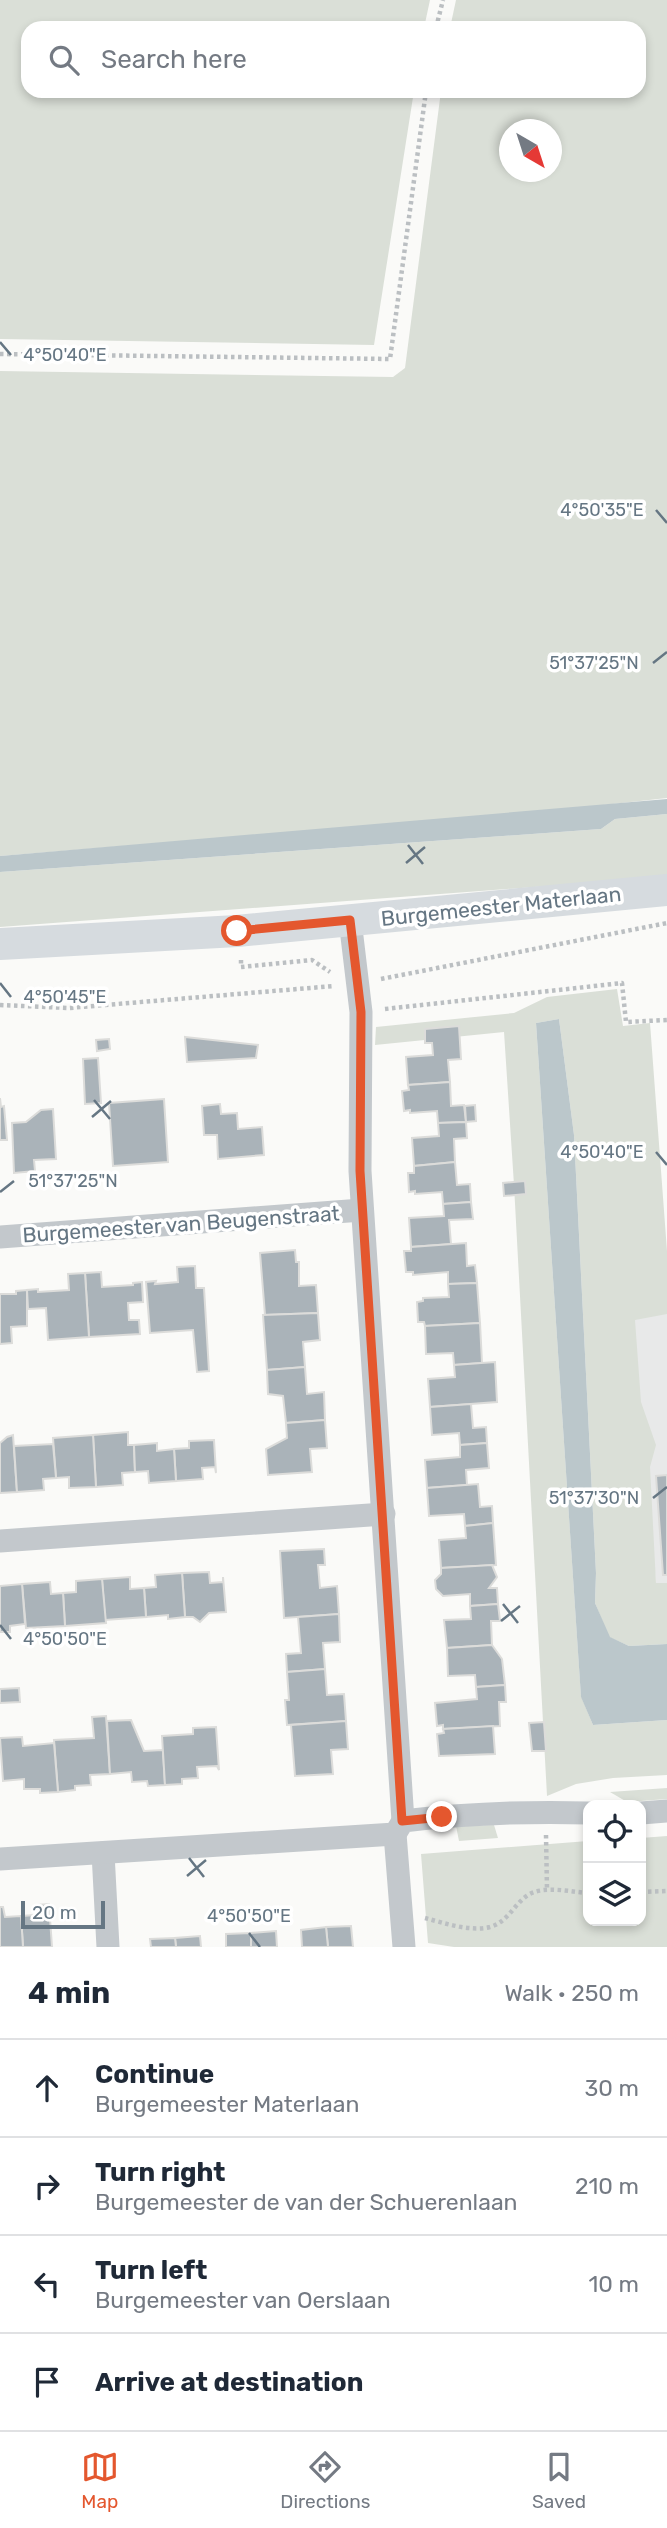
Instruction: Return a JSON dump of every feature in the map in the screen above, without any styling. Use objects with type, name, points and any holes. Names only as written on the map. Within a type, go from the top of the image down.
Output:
[{"type":"main road","name":"Burgemeester Materlaan","points":[[0,944],[237,931],[667,890]]},
{"type":"street","points":[[350,920],[361,1012],[359,1134],[362,1210],[384,1514],[404,1947]]},
{"type":"street","name":"Burgemeester van Beugenstraat","points":[[0,1237],[362,1210]]},
{"type":"street","points":[[0,1541],[384,1514]]},
{"type":"street","points":[[646,1813],[667,1811]]},
{"type":"street","points":[[0,1859],[399,1828],[546,1812],[583,1813]]},
{"type":"street","points":[[103,1853],[108,1947]]},
{"type":"path","points":[[438,21],[443,0]]},
{"type":"path","points":[[0,354],[390,359],[425,98]]},
{"type":"path","points":[[361,1012],[622,983],[626,1022],[667,1020]]},
{"type":"path","points":[[546,1812],[547,1890]]},
{"type":"path","points":[[401,1913],[464,1927],[490,1927],[508,1917],[528,1895],[547,1890],[583,1893]]},
{"type":"path","points":[[646,1892],[667,1891]]},
{"type":"shaded area","points":[[0,0],[430,0],[426,21],[21,21],[21,98],[413,98],[374,345],[0,339]]},
{"type":"shaded area","points":[[456,0],[667,0],[667,798],[540,812],[0,856],[0,371],[393,377],[405,368],[440,98],[646,98],[646,21],[452,21]]},
{"type":"shaded area","points":[[667,799],[667,814],[615,819],[601,829],[0,872],[0,856]]},
{"type":"shaded area","points":[[667,814],[667,877],[0,927],[0,872],[601,829],[615,819]]},
{"type":"shaded area","points":[[617,989],[623,1026],[650,1023],[667,1251],[667,1314],[635,1320],[641,1402],[656,1445],[650,1467],[656,1583],[667,1583],[667,1644],[629,1646],[609,1637],[595,1603],[596,1573],[574,1135],[559,1019],[536,1023],[581,1696],[593,1725],[667,1720],[667,1775],[613,1778],[576,1784],[547,1796],[504,1032],[375,1045],[376,1027],[514,1013],[547,997]]},
{"type":"shaded area","points":[[559,1019],[574,1135],[596,1573],[595,1603],[610,1637],[629,1646],[667,1644],[667,1720],[593,1725],[581,1697],[536,1023]]},
{"type":"shaded area","points":[[667,1304],[667,1584],[656,1584],[632,1308]]},
{"type":"shaded area","points":[[667,1788],[667,1799],[624,1800],[610,1792]]},
{"type":"shaded area","points":[[494,1825],[498,1838],[459,1841],[456,1826]]},
{"type":"shaded area","points":[[667,1836],[667,1947],[454,1947],[428,1943],[421,1854],[583,1841],[583,1926],[646,1926],[646,1838]]},
{"type":"building","points":[[459,1026],[461,1059],[448,1060],[450,1082],[408,1085],[406,1057],[433,1055],[432,1043],[425,1043],[425,1029]]},
{"type":"building","points":[[185,1037],[258,1045],[256,1058],[187,1062]]},
{"type":"building","points":[[109,1039],[110,1049],[97,1051],[96,1040]]},
{"type":"building","points":[[98,1058],[101,1103],[85,1104],[83,1059]]},
{"type":"building","points":[[450,1082],[451,1106],[464,1105],[466,1122],[438,1123],[437,1111],[404,1111],[402,1091],[409,1090],[408,1085]]},
{"type":"building","points":[[0,1098],[1,1107],[4,1106],[7,1140],[0,1140]]},
{"type":"building","points":[[164,1099],[168,1162],[113,1166],[109,1103]]},
{"type":"building","points":[[220,1104],[221,1114],[237,1113],[238,1129],[262,1127],[264,1155],[218,1159],[217,1135],[204,1135],[202,1106]]},
{"type":"building","points":[[475,1105],[476,1121],[466,1122],[465,1106]]},
{"type":"building","points":[[53,1109],[56,1159],[34,1160],[35,1171],[14,1173],[12,1123],[26,1122],[41,1110]]},
{"type":"building","points":[[466,1122],[467,1138],[454,1139],[455,1162],[414,1166],[412,1138],[439,1136],[438,1123]]},
{"type":"building","points":[[455,1162],[457,1185],[470,1184],[471,1202],[443,1204],[442,1192],[409,1192],[408,1173],[414,1173],[414,1166]]},
{"type":"building","points":[[525,1181],[526,1194],[504,1196],[503,1183]]},
{"type":"building","points":[[471,1202],[473,1219],[449,1220],[451,1244],[411,1247],[409,1218],[444,1216],[443,1204]]},
{"type":"building","points":[[466,1243],[467,1266],[475,1265],[477,1283],[448,1284],[448,1272],[413,1275],[413,1272],[406,1272],[404,1251],[411,1251],[411,1247]]},
{"type":"building","points":[[295,1250],[296,1262],[299,1262],[299,1286],[316,1285],[318,1313],[265,1315],[260,1253]]},
{"type":"building","points":[[195,1266],[196,1288],[204,1288],[209,1371],[197,1372],[193,1330],[150,1333],[146,1282],[178,1282],[177,1267]]},
{"type":"building","points":[[101,1272],[102,1287],[142,1282],[143,1302],[128,1303],[129,1320],[139,1320],[140,1334],[89,1337],[85,1273]]},
{"type":"building","points":[[85,1273],[89,1337],[48,1340],[46,1308],[28,1309],[27,1290],[69,1290],[68,1274]]},
{"type":"building","points":[[477,1283],[480,1323],[425,1326],[424,1322],[418,1322],[417,1302],[423,1301],[423,1298],[449,1297],[448,1284]]},
{"type":"building","points":[[27,1290],[27,1326],[11,1327],[12,1343],[0,1344],[0,1294],[16,1294],[16,1291]]},
{"type":"building","points":[[318,1313],[320,1340],[303,1342],[305,1367],[267,1370],[263,1315]]},
{"type":"building","points":[[480,1323],[482,1363],[454,1365],[453,1353],[426,1354],[425,1326]]},
{"type":"building","points":[[495,1362],[497,1402],[430,1407],[428,1379],[455,1377],[454,1365]]},
{"type":"building","points":[[305,1367],[307,1394],[324,1392],[325,1420],[286,1423],[283,1396],[268,1394],[267,1370]]},
{"type":"building","points":[[471,1404],[473,1428],[486,1427],[487,1443],[460,1445],[459,1433],[432,1435],[430,1407]]},
{"type":"building","points":[[325,1420],[327,1448],[310,1449],[312,1472],[268,1475],[266,1449],[287,1438],[286,1423]]},
{"type":"building","points":[[128,1432],[128,1445],[134,1445],[135,1472],[122,1473],[123,1485],[96,1487],[93,1435]]},
{"type":"building","points":[[13,1435],[17,1492],[0,1493],[0,1443]]},
{"type":"building","points":[[93,1435],[96,1487],[69,1488],[69,1477],[56,1478],[53,1438]]},
{"type":"building","points":[[214,1440],[216,1473],[215,1467],[202,1468],[203,1479],[176,1481],[174,1449],[189,1448],[189,1441]]},
{"type":"building","points":[[157,1443],[157,1451],[174,1449],[176,1481],[149,1483],[148,1471],[135,1472],[134,1445]]},
{"type":"building","points":[[487,1443],[489,1468],[466,1470],[467,1485],[427,1488],[425,1460],[460,1457],[460,1445]]},
{"type":"building","points":[[53,1444],[56,1478],[43,1479],[44,1490],[17,1492],[14,1446]]},
{"type":"building","points":[[667,1475],[667,1575],[663,1575],[656,1476]]},
{"type":"building","points":[[478,1484],[480,1507],[492,1506],[493,1523],[465,1526],[464,1514],[429,1516],[427,1488]]},
{"type":"building","points":[[493,1523],[496,1565],[441,1568],[439,1540],[466,1538],[465,1526]]},
{"type":"building","points":[[324,1549],[325,1565],[318,1565],[320,1588],[337,1586],[339,1614],[284,1618],[280,1551]]},
{"type":"building","points":[[492,1565],[497,1577],[489,1588],[497,1588],[498,1604],[470,1606],[470,1594],[443,1596],[436,1589],[435,1580],[441,1574],[441,1568]]},
{"type":"building","points":[[209,1572],[210,1583],[223,1582],[223,1577],[226,1612],[209,1613],[200,1622],[193,1617],[185,1617],[182,1573]]},
{"type":"building","points":[[182,1573],[185,1617],[146,1617],[144,1588],[156,1587],[155,1575]]},
{"type":"building","points":[[130,1577],[130,1589],[144,1588],[146,1617],[105,1620],[102,1579]]},
{"type":"building","points":[[102,1579],[106,1623],[65,1626],[63,1593],[76,1592],[76,1581]]},
{"type":"building","points":[[50,1582],[51,1594],[63,1593],[65,1626],[26,1628],[22,1584]]},
{"type":"building","points":[[22,1584],[25,1624],[10,1626],[10,1632],[0,1632],[0,1586]]},
{"type":"building","points":[[498,1604],[500,1621],[491,1621],[492,1645],[447,1648],[444,1620],[471,1619],[470,1606]]},
{"type":"building","points":[[339,1614],[340,1642],[323,1643],[325,1669],[287,1672],[286,1654],[301,1653],[298,1617]]},
{"type":"building","points":[[492,1645],[502,1659],[505,1685],[476,1687],[475,1675],[448,1676],[447,1648]]},
{"type":"building","points":[[325,1669],[327,1695],[344,1694],[346,1721],[287,1725],[287,1672]]},
{"type":"building","points":[[505,1685],[506,1702],[499,1702],[500,1726],[443,1729],[443,1725],[437,1726],[435,1703],[477,1699],[476,1687]]},
{"type":"building","points":[[19,1688],[20,1702],[0,1703],[0,1689]]},
{"type":"building","points":[[106,1716],[110,1774],[90,1775],[91,1785],[75,1786],[75,1790],[58,1792],[54,1740],[94,1738],[92,1717]]},
{"type":"building","points":[[131,1720],[144,1751],[163,1750],[165,1785],[148,1786],[147,1781],[132,1782],[131,1772],[110,1774],[107,1721]]},
{"type":"building","points":[[346,1721],[348,1749],[331,1750],[333,1774],[295,1776],[291,1725]]},
{"type":"building","points":[[544,1722],[546,1751],[532,1751],[529,1723]]},
{"type":"building","points":[[493,1726],[495,1754],[439,1756],[437,1734],[444,1733],[443,1729]]},
{"type":"building","points":[[216,1727],[219,1770],[217,1766],[197,1767],[198,1778],[182,1779],[182,1784],[165,1785],[162,1736],[193,1734],[193,1728]]},
{"type":"building","points":[[22,1737],[23,1746],[54,1743],[58,1792],[40,1793],[40,1789],[24,1789],[24,1779],[3,1781],[0,1738]]},
{"type":"building","points":[[49,1904],[52,1947],[23,1947],[21,1916],[36,1915],[37,1905]]},
{"type":"building","points":[[0,1907],[3,1907],[5,1917],[21,1916],[23,1947],[0,1947]]},
{"type":"building","points":[[351,1926],[353,1947],[328,1947],[326,1927]]},
{"type":"building","points":[[326,1927],[328,1947],[302,1947],[301,1930]]},
{"type":"building","points":[[276,1931],[277,1947],[251,1947],[251,1933]]},
{"type":"building","points":[[251,1933],[251,1947],[226,1947],[226,1934]]},
{"type":"building","points":[[200,1936],[201,1947],[176,1947],[175,1938]]},
{"type":"building","points":[[175,1938],[176,1947],[151,1947],[150,1939]]},
{"type":"route","points":[[237,931],[350,920],[361,1012],[360,1171],[402,1821],[442,1817]]}]
